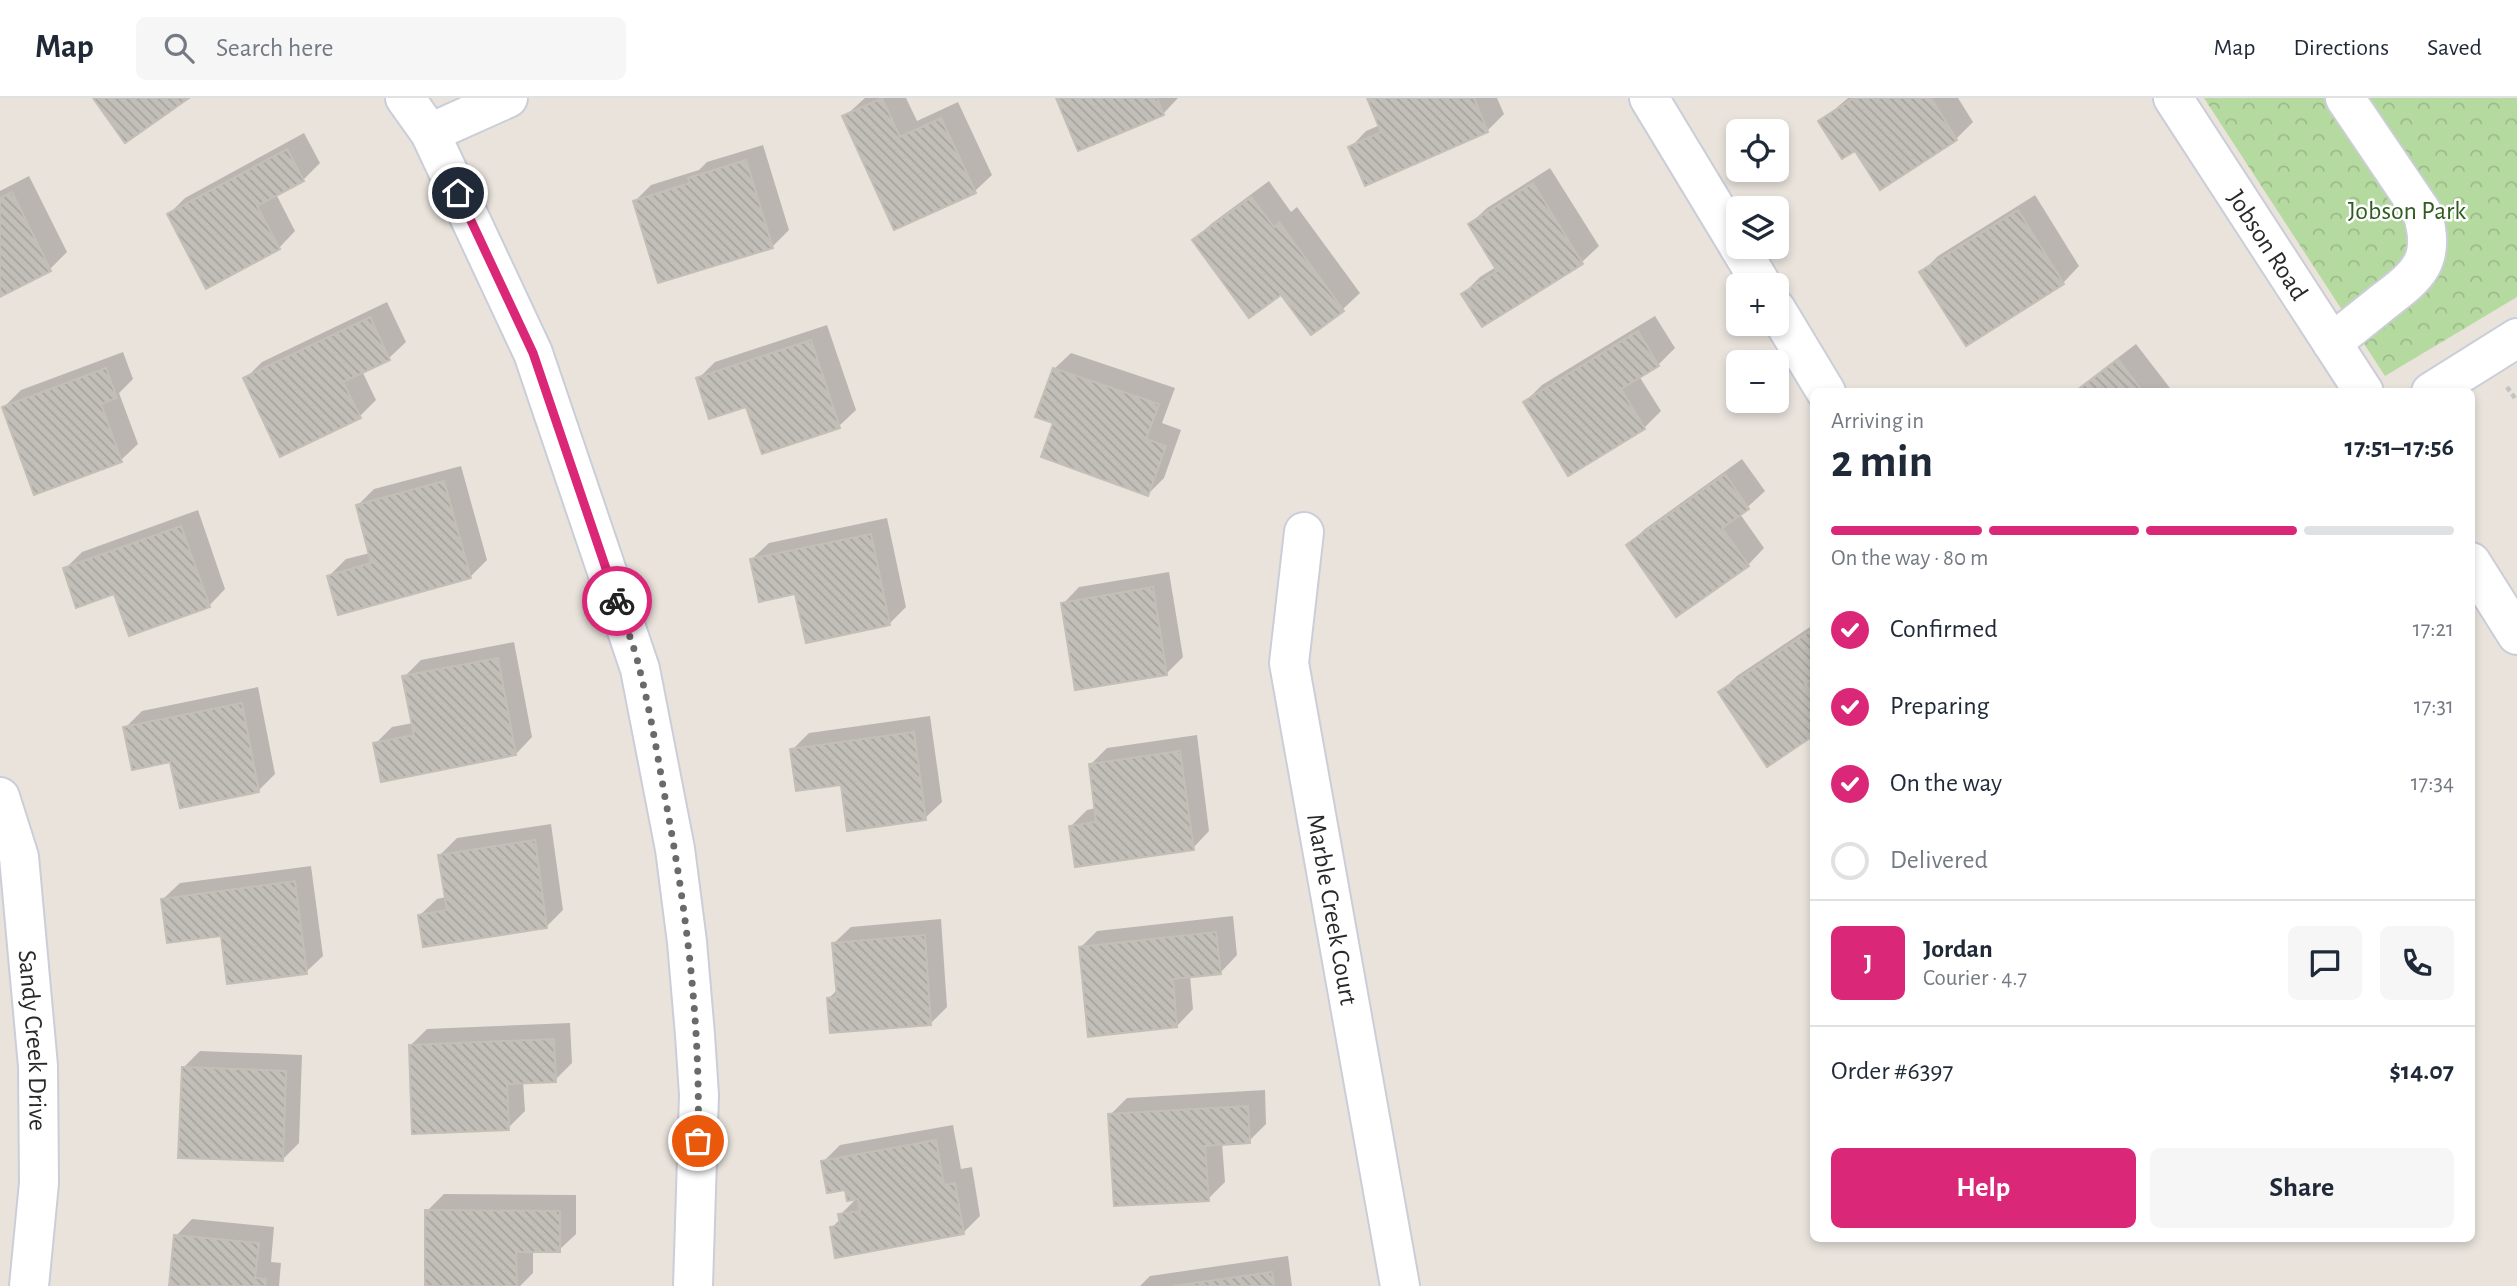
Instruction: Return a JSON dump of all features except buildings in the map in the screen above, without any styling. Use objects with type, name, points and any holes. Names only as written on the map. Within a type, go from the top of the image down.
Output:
[{"type":"street","points":[[405,98],[430,133],[533,353],[640,669],[675,849],[695,1035],[699,1095],[693,1286]]},
{"type":"street","points":[[430,133],[508,98]]},
{"type":"street","points":[[1649,98],[1726,226]]},
{"type":"street","name":"Jobson Road","points":[[2173,98],[2361,388]]},
{"type":"street","points":[[2332,342],[2415,277],[2424,259],[2428,232],[2422,212],[2345,98]]},
{"type":"street","points":[[1789,331],[1824,388]]},
{"type":"street","points":[[2437,388],[2517,338]]},
{"type":"street","name":"Marble Creek Court","points":[[1304,532],[1289,663],[1400,1286]]},
{"type":"street","points":[[2475,568],[2517,635]]},
{"type":"street","name":"Sandy Creek Drive","points":[[0,797],[19,857],[38,1066],[39,1183],[29,1286]]},
{"type":"path","points":[[2506,385],[2517,401]]},
{"type":"green space","name":"Jobson Park","points":[[2204,98],[2517,98],[2517,297],[2385,376]]},
{"type":"way so far","points":[[617,601],[640,669],[675,849],[695,1035],[699,1095],[698,1141]]},
{"type":"route","points":[[458,193],[533,353],[617,601]]}]
